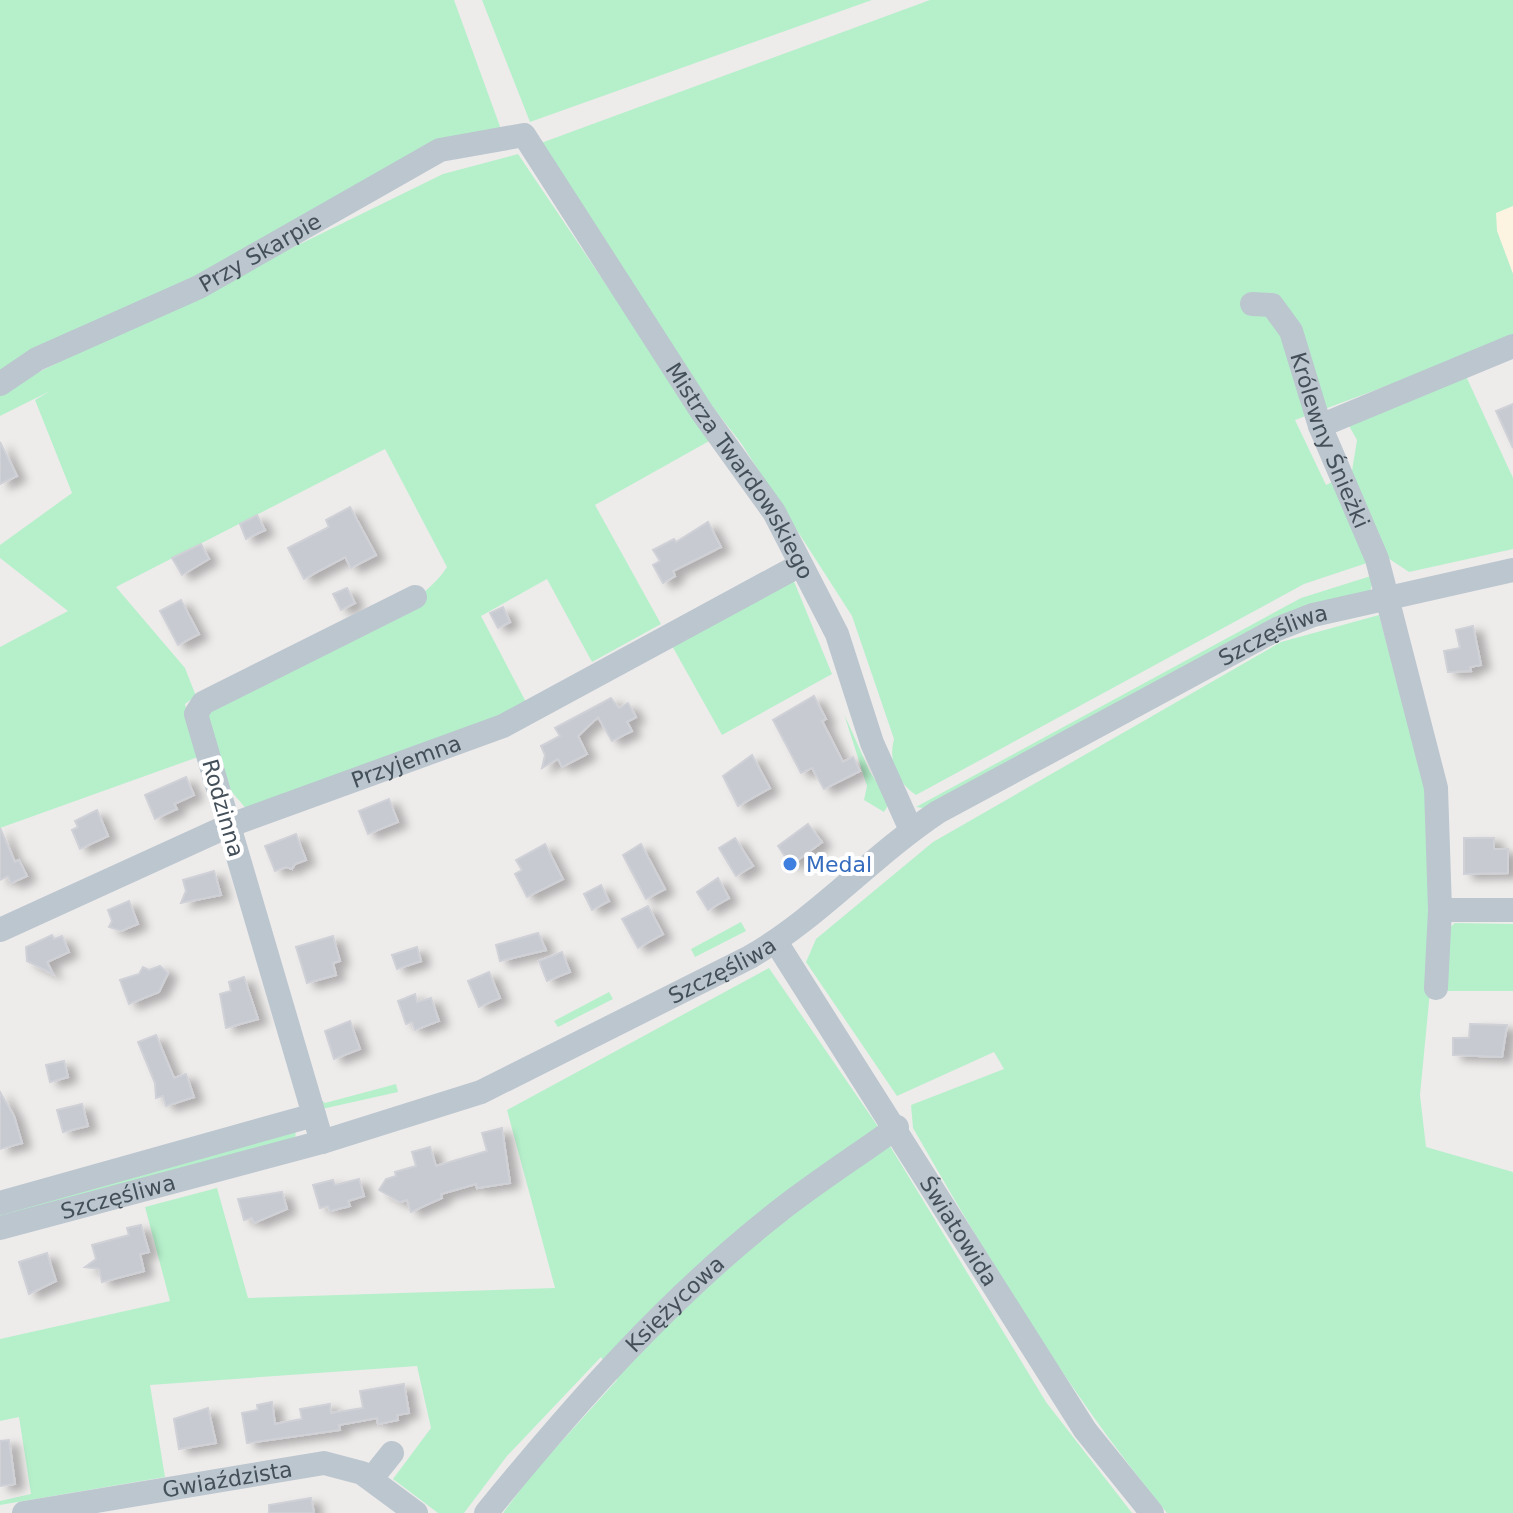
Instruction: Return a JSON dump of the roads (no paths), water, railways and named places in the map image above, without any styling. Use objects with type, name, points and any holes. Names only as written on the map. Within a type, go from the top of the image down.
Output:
[{"type":"street","name":"Przy Skarpie","points":[[0,384],[37,359],[199,287],[440,150],[524,135]]},
{"type":"street","name":"Mistrza Twardowskiego","points":[[524,135],[702,412],[774,512],[837,634],[872,743],[911,830]]},
{"type":"street","name":"Królewny Śnieżki","points":[[1252,304],[1272,305],[1291,331],[1320,426],[1377,559],[1388,597]]},
{"type":"street","points":[[1320,426],[1513,346]]},
{"type":"street","name":"Przyjemna","points":[[0,930],[228,826],[503,726],[800,565]]},
{"type":"street","name":"Szczęśliwa","points":[[0,1228],[322,1142],[481,1092],[719,976],[776,942],[911,830],[956,801],[1277,629],[1313,615],[1513,570]]},
{"type":"street","name":"Rodzinna","points":[[322,1142],[196,717],[200,706],[415,597]]},
{"type":"street","points":[[1388,597],[1436,788],[1440,910],[1436,988]]},
{"type":"street","points":[[1440,910],[1513,910]]},
{"type":"street","name":"Światowida","points":[[776,942],[897,1127],[1085,1430],[1152,1513]]},
{"type":"street","points":[[0,1203],[314,1115]]},
{"type":"street","name":"Księżycowa","points":[[486,1513],[575,1404],[669,1309],[777,1213],[897,1127]]},
{"type":"street","points":[[372,1478],[392,1453]]},
{"type":"street","name":"Gwiaździsta","points":[[24,1513],[84,1508],[317,1464],[343,1466],[372,1478],[416,1513]]},
{"type":"place","name":"Medal","points":[[790,864]]}]
